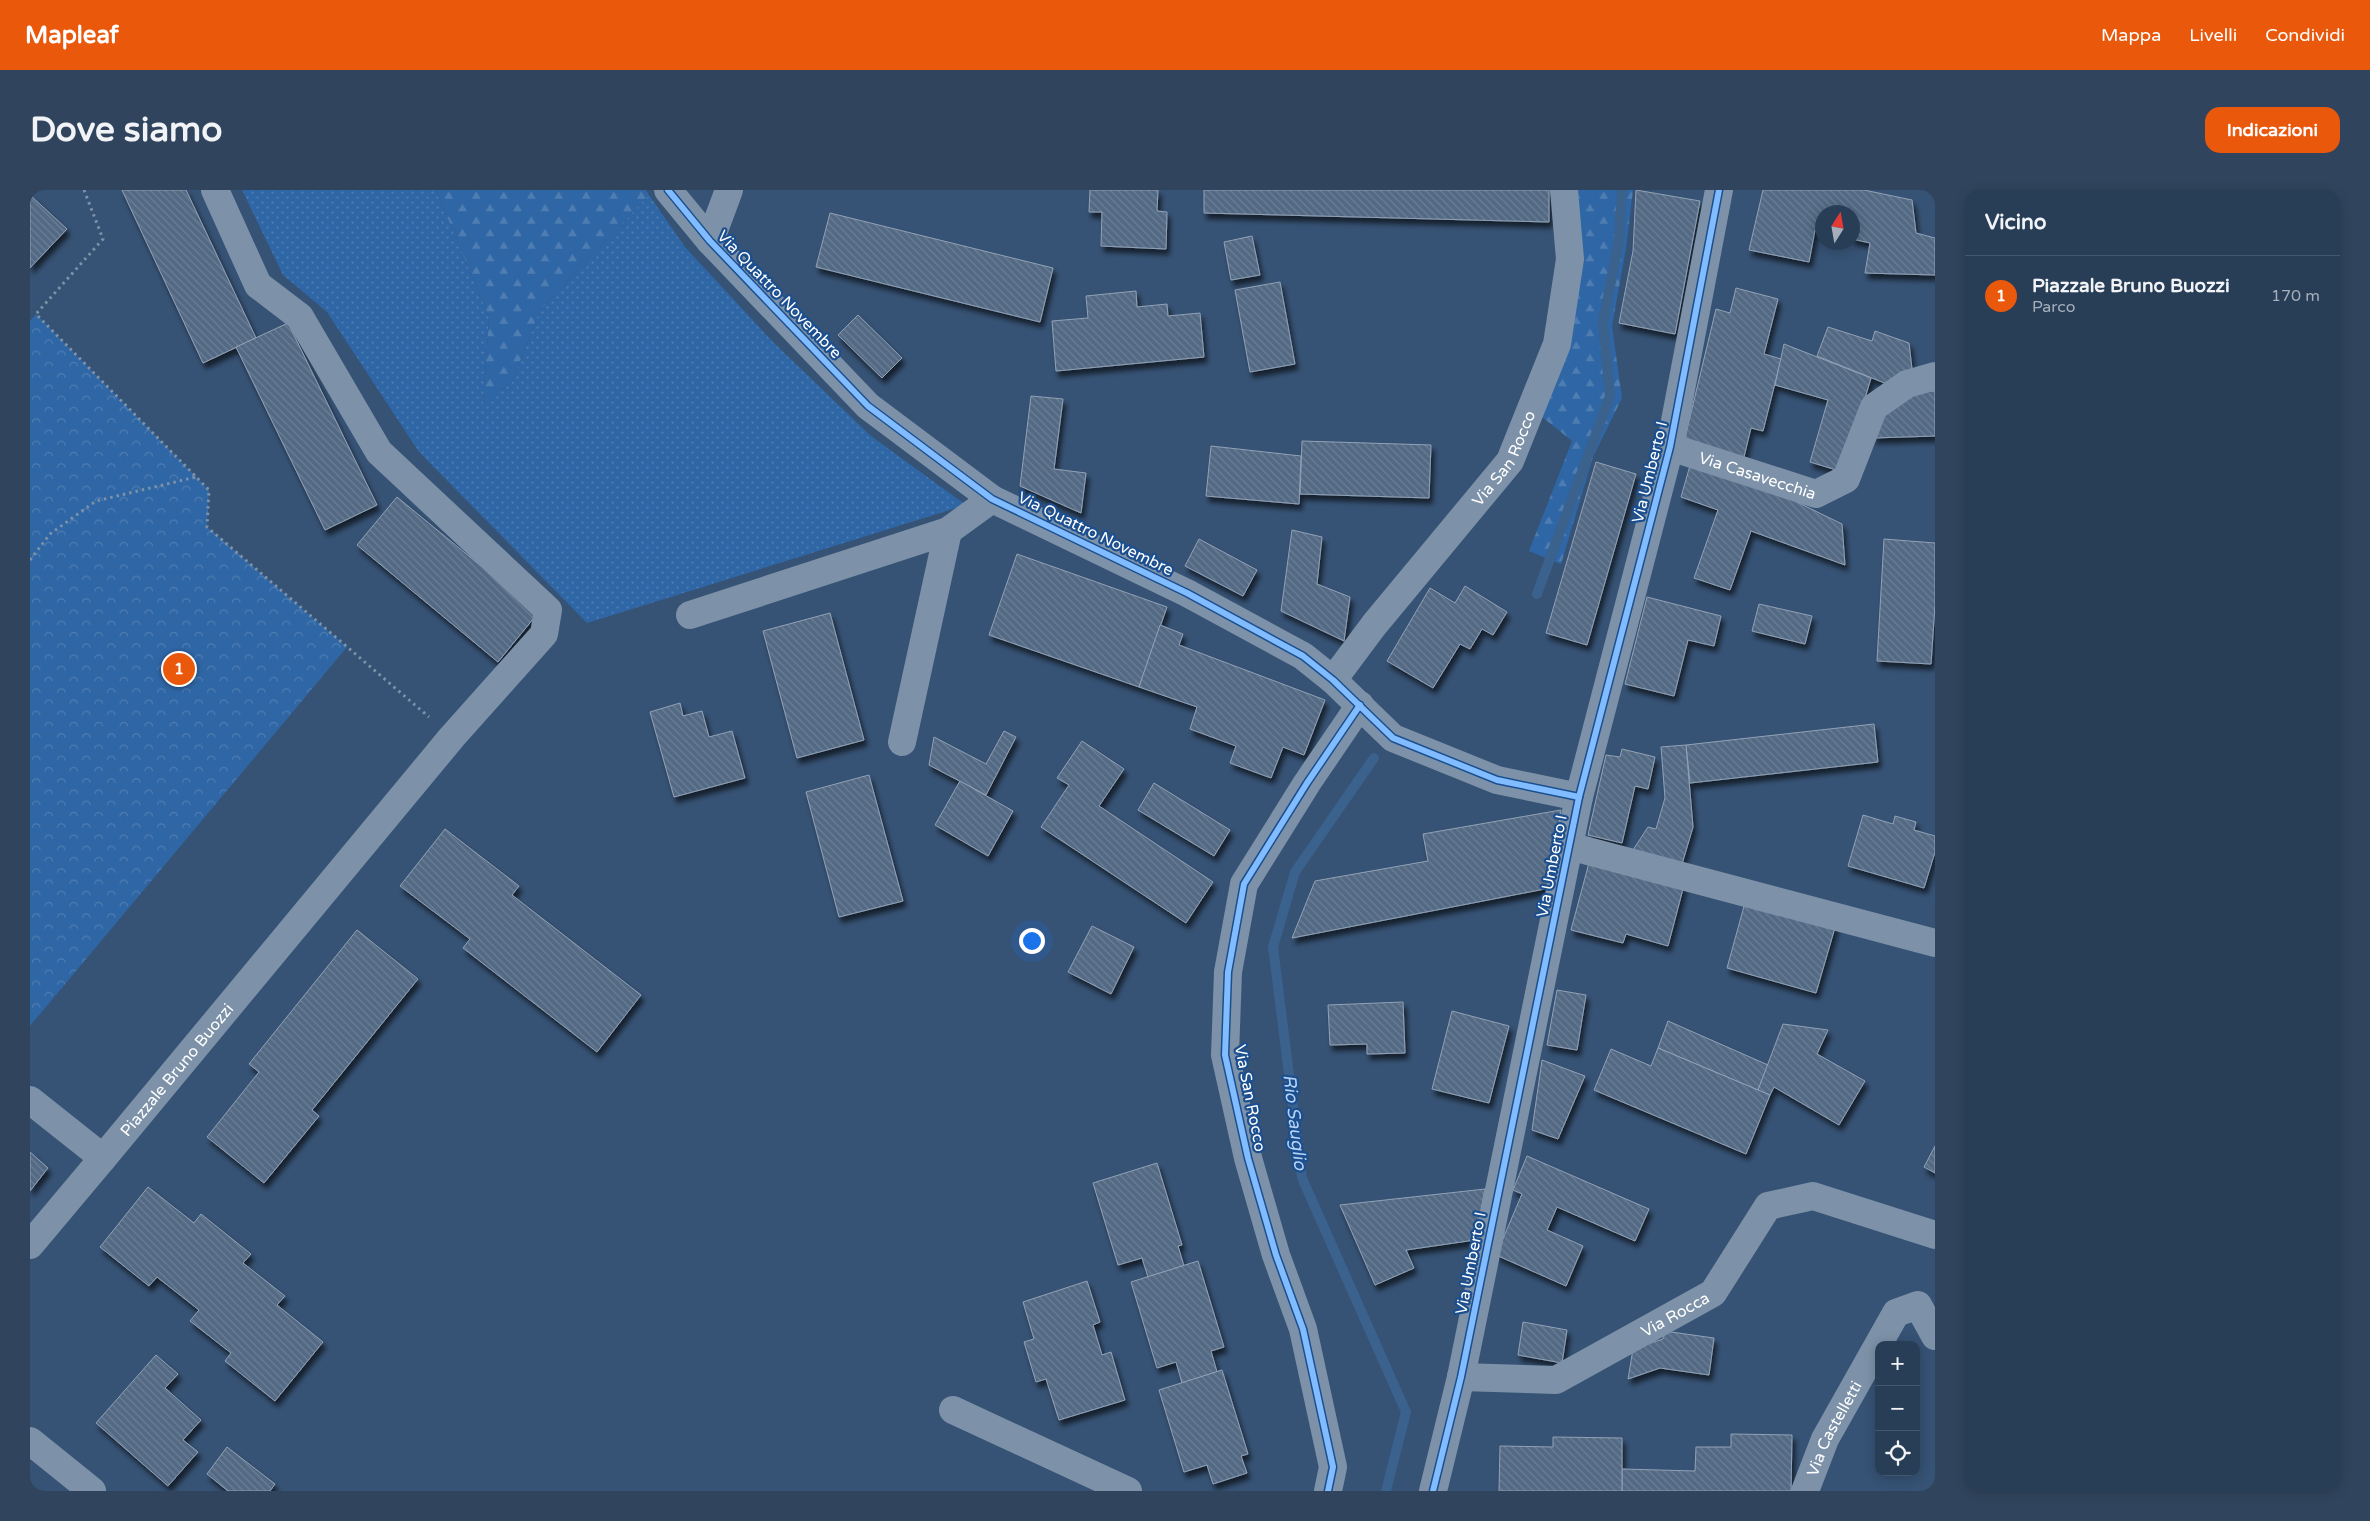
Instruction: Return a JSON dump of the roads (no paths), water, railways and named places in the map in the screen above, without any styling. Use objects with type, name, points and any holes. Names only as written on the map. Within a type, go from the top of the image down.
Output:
[{"type":"street","name":"Piazzale Bruno Buozzi","points":[[30,1245],[457,732],[544,634],[548,610],[379,452],[300,317],[258,284],[215,190]]},
{"type":"street","name":"Via Quattro Novembre","points":[[668,190],[710,241],[868,406],[992,499],[1187,593],[1303,656],[1333,680],[1393,738],[1497,780],[1578,797]]},
{"type":"street","points":[[710,241],[729,190]]},
{"type":"street","name":"Via San Rocco","points":[[1333,680],[1391,603],[1510,461],[1558,344],[1570,259],[1564,190]]},
{"type":"street","name":"Via Umberto I","points":[[1433,1491],[1461,1377],[1578,797],[1670,447],[1720,190]]},
{"type":"street","name":"Via Casavecchia","points":[[1670,447],[1816,494],[1846,479],[1874,407],[1906,384],[1935,376]]},
{"type":"street","points":[[690,615],[948,532],[992,499]]},
{"type":"street","points":[[902,742],[948,532]]},
{"type":"street","name":"Via San Rocco","points":[[1328,1491],[1332,1466],[1303,1329],[1276,1255],[1248,1158],[1224,1055],[1228,972],[1244,884],[1307,783],[1360,705]]},
{"type":"street","points":[[1569,846],[1935,943]]},
{"type":"street","points":[[30,1100],[103,1158]]},
{"type":"street","name":"Via Rocca","points":[[1461,1377],[1556,1380],[1713,1292],[1768,1206],[1813,1196],[1935,1235]]},
{"type":"street","name":"Via Castelletti","points":[[1805,1491],[1825,1439],[1896,1314],[1918,1305],[1935,1336]]},
{"type":"street","points":[[953,1410],[1128,1491]]},
{"type":"street","points":[[30,1441],[92,1491]]},
{"type":"waterway","points":[[1537,594],[1610,396],[1603,323],[1619,240],[1622,190]]},
{"type":"waterway","name":"Rio Sauglio","points":[[1374,758],[1295,872],[1273,947],[1302,1178],[1406,1412],[1386,1491]]},
{"type":"place","name":"Piazzale Bruno Buozzi","points":[[179,669]]}]
